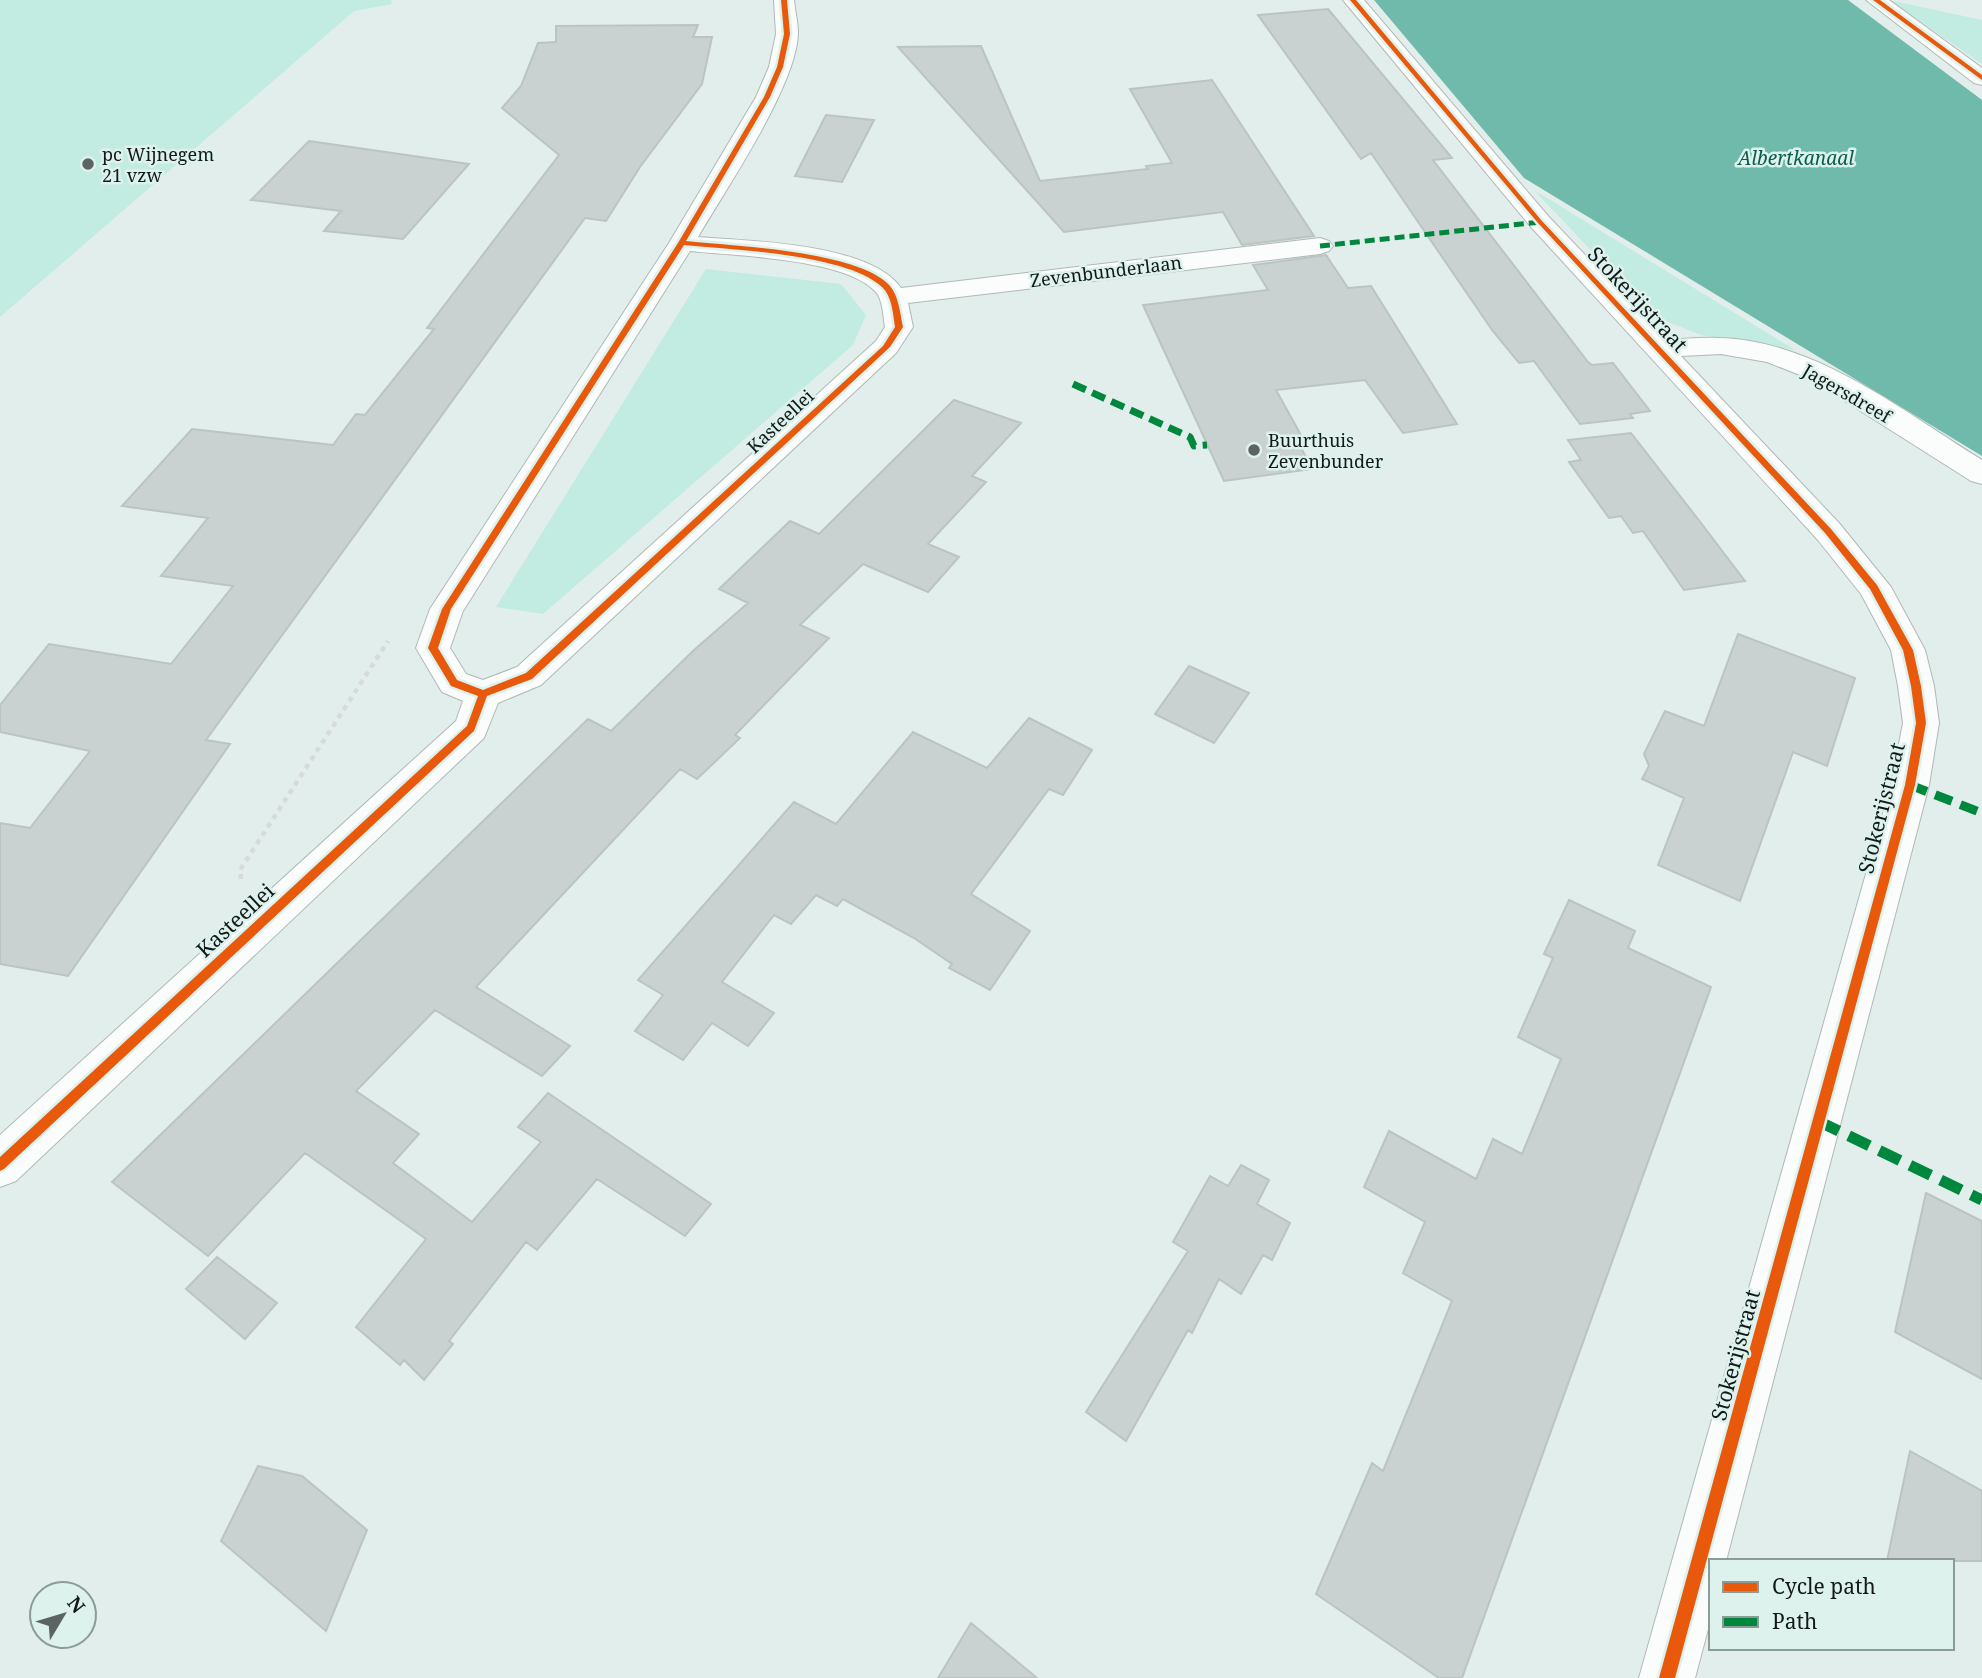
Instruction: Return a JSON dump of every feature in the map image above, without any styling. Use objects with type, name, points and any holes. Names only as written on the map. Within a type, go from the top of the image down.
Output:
[{"type":"street","points":[[484,694],[454,682],[433,648],[447,609],[681,243],[776,77],[787,34],[784,0]]},
{"type":"street","name":"Stokerijstraat","points":[[1353,0],[1540,222],[1828,531],[1874,586],[1908,650],[1921,723],[1910,785],[1667,1678]]},
{"type":"street","points":[[1876,0],[1982,78]]},
{"type":"street","points":[[681,243],[822,258],[884,283],[893,297]]},
{"type":"street","name":"Zevenbunderlaan","points":[[893,297],[1320,246]]},
{"type":"street","name":"Kasteellei","points":[[0,1166],[471,728],[484,694],[528,676],[886,347],[899,327],[893,297]]},
{"type":"street","name":"Jagersdreef","points":[[1658,349],[1721,346],[1774,355],[1820,373],[1982,474]]},
{"type":"path","points":[[246,936],[240,870],[395,630]]},
{"type":"shaded area","name":"pc Wijnegem 21 vzw","points":[[0,0],[391,0],[392,4],[354,11],[0,317]]},
{"type":"shaded area","points":[[1889,0],[1982,20],[1982,64]]},
{"type":"shaded area","points":[[1534,190],[1795,350],[1701,335],[1653,316]]},
{"type":"shaded area","points":[[706,269],[841,284],[866,315],[853,345],[543,614],[496,607]]},
{"type":"water","name":"Albertkanaal","points":[[1374,0],[1848,0],[1982,100],[1982,456],[1524,178]]},
{"type":"building","points":[[1328,9],[1452,158],[1433,160],[1588,362],[1592,365],[1613,363],[1650,411],[1630,414],[1633,418],[1580,424],[1534,361],[1519,363],[1492,330],[1371,153],[1361,159],[1258,15]]},
{"type":"building","points":[[698,25],[693,37],[712,37],[702,84],[640,167],[606,221],[585,218],[206,740],[230,744],[68,976],[0,964],[0,823],[30,828],[90,751],[0,732],[0,705],[49,644],[171,664],[233,586],[161,576],[208,518],[122,506],[192,429],[333,445],[356,414],[365,415],[434,329],[427,328],[559,155],[502,108],[521,86],[538,43],[556,42],[556,26]]},
{"type":"building","points":[[981,46],[1040,181],[1148,169],[1146,166],[1172,163],[1130,89],[1212,80],[1314,236],[1242,245],[1223,212],[1064,232],[898,47]]},
{"type":"building","points":[[826,115],[874,120],[842,182],[795,176]]},
{"type":"building","points":[[309,141],[469,164],[403,239],[324,231],[341,211],[251,200]]},
{"type":"building","points":[[1326,255],[1348,288],[1371,286],[1457,424],[1403,433],[1365,380],[1276,390],[1302,437],[1296,438],[1312,469],[1224,481],[1143,305],[1268,290],[1253,265]]},
{"type":"building","points":[[954,400],[1021,423],[972,476],[986,482],[928,544],[959,557],[928,592],[863,564],[800,625],[829,638],[735,735],[740,738],[697,779],[680,769],[476,987],[570,1046],[542,1076],[435,1010],[356,1091],[419,1134],[393,1163],[472,1222],[541,1142],[518,1127],[548,1093],[711,1204],[685,1236],[597,1179],[537,1250],[526,1242],[449,1341],[453,1344],[424,1380],[404,1360],[400,1365],[356,1327],[426,1239],[305,1153],[208,1256],[112,1182],[588,719],[611,731],[694,650],[748,603],[719,589],[790,521],[819,534]]},
{"type":"building","points":[[1631,433],[1745,581],[1684,590],[1643,531],[1633,533],[1621,516],[1609,518],[1569,462],[1581,460],[1568,440]]},
{"type":"building","points":[[1738,634],[1855,678],[1827,766],[1793,752],[1740,901],[1658,865],[1684,798],[1642,779],[1649,766],[1644,754],[1665,711],[1704,726]]},
{"type":"building","points":[[1189,666],[1249,693],[1214,743],[1155,714]]},
{"type":"building","points":[[1029,718],[1092,750],[1063,795],[1049,789],[971,894],[1030,931],[990,990],[949,968],[952,964],[914,938],[843,899],[837,906],[816,895],[791,924],[774,915],[722,982],[774,1013],[748,1046],[712,1023],[683,1060],[635,1031],[663,995],[638,980],[794,802],[836,824],[913,732],[987,768]]},
{"type":"building","points":[[1569,900],[1635,931],[1628,948],[1711,987],[1462,1678],[1439,1678],[1316,1594],[1372,1463],[1383,1471],[1452,1301],[1403,1273],[1425,1222],[1364,1187],[1389,1131],[1476,1179],[1493,1139],[1522,1154],[1561,1059],[1518,1037],[1553,958],[1544,954]]},
{"type":"building","points":[[1241,1165],[1269,1180],[1257,1204],[1290,1223],[1272,1260],[1263,1255],[1241,1294],[1219,1279],[1192,1333],[1188,1330],[1126,1441],[1086,1412],[1188,1251],[1173,1242],[1210,1176],[1228,1186]]},
{"type":"building","points":[[1926,1193],[1982,1221],[1982,1379],[1895,1332]]},
{"type":"building","points":[[217,1257],[277,1303],[245,1339],[186,1289]]},
{"type":"building","points":[[1910,1451],[1982,1491],[1982,1561],[1887,1559]]},
{"type":"building","points":[[258,1466],[302,1476],[367,1530],[326,1631],[221,1541]]},
{"type":"building","points":[[971,1623],[1037,1678],[938,1678]]},
{"type":"marked path","points":[[1320,246],[1540,222]]},
{"type":"marked path","points":[[1073,384],[1190,437],[1194,446],[1207,445]]},
{"type":"marked path","points":[[1910,785],[1982,813]]},
{"type":"marked path","points":[[1818,1121],[1982,1200]]},
{"type":"cycle path","points":[[682,243],[790,254],[848,266],[871,275],[886,286],[893,300],[899,327],[886,347],[529,676],[483,694],[454,683],[433,648],[447,609],[682,243],[767,97],[780,67],[787,34],[784,0]]},
{"type":"cycle path","points":[[1353,0],[1540,222],[1828,531],[1874,587],[1908,650],[1916,686],[1921,723],[1910,785],[1667,1678]]},
{"type":"cycle path","points":[[1876,0],[1982,78]]},
{"type":"cycle path","points":[[0,1165],[471,728],[483,694]]},
{"type":"place","name":"pc Wijnegem 21 vzw","points":[[88,164]]},
{"type":"place","name":"Buurthuis Zevenbunder","points":[[1254,450]]}]
